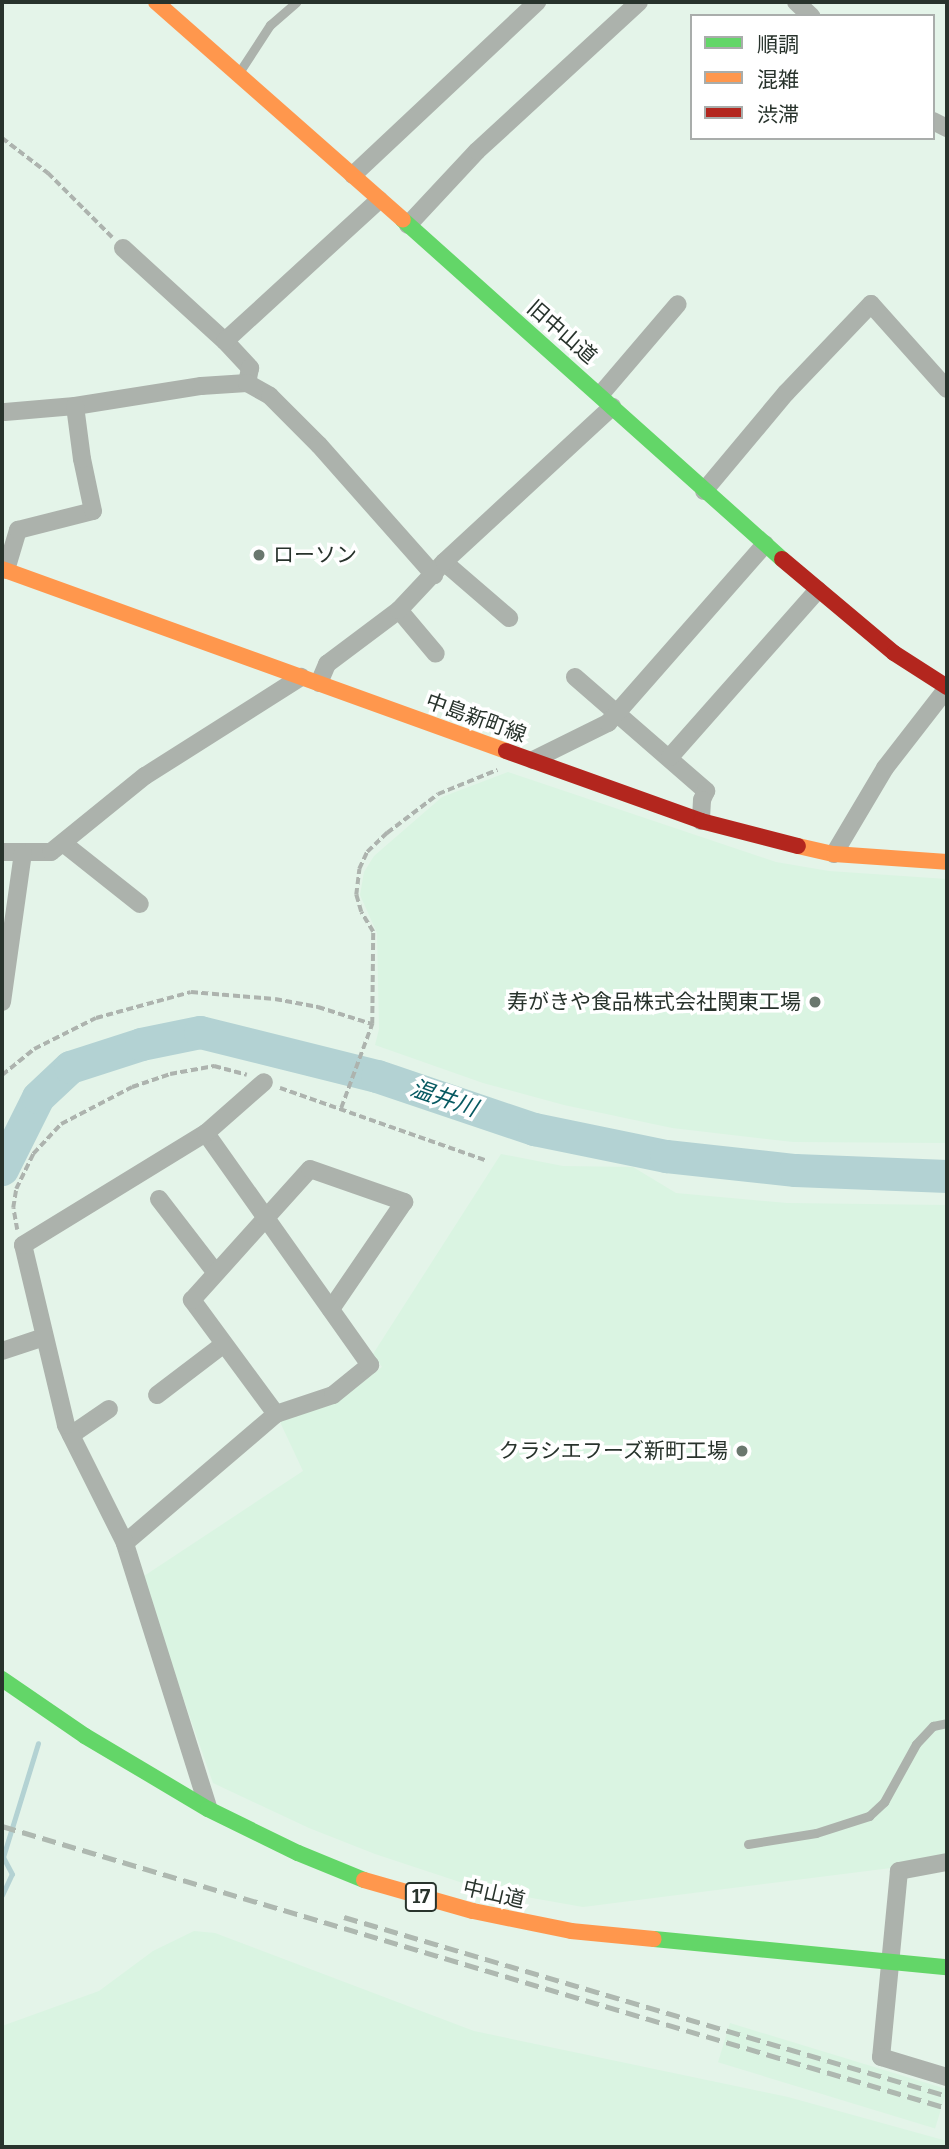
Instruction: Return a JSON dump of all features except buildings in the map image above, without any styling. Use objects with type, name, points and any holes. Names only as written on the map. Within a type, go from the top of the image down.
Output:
[{"type":"main road","name":"旧中山道","points":[[156,2],[818,590],[894,653],[947,687]]},
{"type":"main road","name":"中島新町線","points":[[4,569],[701,821],[777,842],[834,853],[947,862]]},
{"type":"main road","name":"中山道","points":[[2,1679],[85,1736],[208,1809],[298,1853],[368,1881],[520,1922],[622,1937],[947,1967]]},
{"type":"street","points":[[353,175],[537,2]]},
{"type":"street","points":[[408,225],[477,150],[639,2]]},
{"type":"street","points":[[796,2],[809,14]]},
{"type":"street","points":[[225,341],[379,200]]},
{"type":"street","points":[[123,248],[225,341],[250,368],[247,383]]},
{"type":"street","points":[[319,683],[327,664],[399,610],[606,400],[678,304]]},
{"type":"street","points":[[704,491],[786,393],[871,304],[947,389]]},
{"type":"street","points":[[5,412],[75,406],[201,386],[247,383],[270,396],[439,568],[509,618]]},
{"type":"street","points":[[4,569],[18,530],[93,511],[75,406]]},
{"type":"street","points":[[533,760],[608,723],[765,544]]},
{"type":"street","points":[[670,757],[818,590]]},
{"type":"street","points":[[399,610],[436,654]]},
{"type":"street","points":[[2,852],[51,852],[145,776],[301,677]]},
{"type":"street","points":[[575,677],[706,791],[702,800],[701,821]]},
{"type":"street","points":[[834,853],[885,768],[947,687]]},
{"type":"street","points":[[62,843],[140,904]]},
{"type":"street","points":[[2,1002],[23,853]]},
{"type":"street","points":[[208,1809],[125,1543],[71,1435],[57,1398],[23,1245],[206,1133],[264,1082]]},
{"type":"street","points":[[125,1543],[276,1414],[333,1395],[370,1365],[206,1133]]},
{"type":"street","points":[[276,1414],[192,1300],[310,1169],[404,1202],[331,1309]]},
{"type":"street","points":[[159,1199],[216,1273]]},
{"type":"street","points":[[2,1351],[44,1338]]},
{"type":"street","points":[[157,1395],[224,1344]]},
{"type":"street","points":[[71,1435],[109,1409]]},
{"type":"street","points":[[947,1862],[899,1871],[881,2057],[947,2077]]},
{"type":"lane","points":[[238,74],[270,25],[296,2]]},
{"type":"lane","points":[[748,1844],[816,1833],[869,1816],[884,1802],[916,1744],[933,1726],[947,1723]]},
{"type":"path","points":[[2,138],[48,173],[123,248]]},
{"type":"path","points":[[341,1108],[372,1024],[373,932],[361,912],[356,895],[359,869],[367,852],[387,832],[438,794],[499,769]]},
{"type":"path","points":[[2,1075],[34,1049],[87,1022],[191,992],[275,999],[318,1007],[372,1024]]},
{"type":"shaded area","points":[[508,772],[776,862],[829,871],[947,879],[947,1143],[793,1142],[672,1128],[564,1105],[483,1083],[375,1045],[379,1029],[377,933],[360,895],[364,872],[374,856],[442,797]]},
{"type":"shaded area","points":[[501,1154],[563,1166],[633,1167],[676,1193],[787,1203],[947,1205],[947,1857],[891,1868],[583,1907],[481,1889],[375,1854],[309,1828],[213,1783],[141,1578],[303,1471],[280,1422],[347,1395],[382,1367],[373,1354]]},
{"type":"shaded area","points":[[194,1931],[215,1933],[474,2031],[788,2097],[947,2141],[947,2147],[2,2147],[2,2026],[99,1991],[153,1951]]},
{"type":"shaded area","points":[[730,2023],[947,2089],[935,2129],[718,2062]]},
{"type":"waterway","name":"温井川","points":[[2,1169],[38,1097],[70,1067],[141,1044],[200,1032],[377,1076],[534,1129],[666,1156],[795,1170],[947,1176]]},
{"type":"waterway","points":[[2,1895],[12,1874],[3,1857],[38,1743]]},
{"type":"railway","points":[[2,1826],[947,2108]]},
{"type":"railway","points":[[344,1917],[947,2096]]},
{"type":"traffic: fast","points":[[403,220],[782,559]]},
{"type":"traffic: fast","points":[[2,1679],[85,1736],[208,1809],[298,1853],[364,1880]]},
{"type":"traffic: fast","points":[[654,1939],[947,1967]]},
{"type":"traffic: slow","points":[[156,2],[403,220]]},
{"type":"traffic: slow","points":[[2,569],[506,751]]},
{"type":"traffic: slow","points":[[798,846],[834,854],[947,862]]},
{"type":"traffic: slow","points":[[364,1880],[473,1911],[571,1931],[654,1939]]},
{"type":"traffic: jam","points":[[782,559],[894,653],[947,687]]},
{"type":"traffic: jam","points":[[506,751],[701,821],[798,846]]},
{"type":"place","name":"ローソン","points":[[259,555]]},
{"type":"place","name":"寿がきや食品株式会社関東工場","points":[[815,1002]]},
{"type":"place","name":"クラシエフーズ新町工場","points":[[742,1451]]}]
